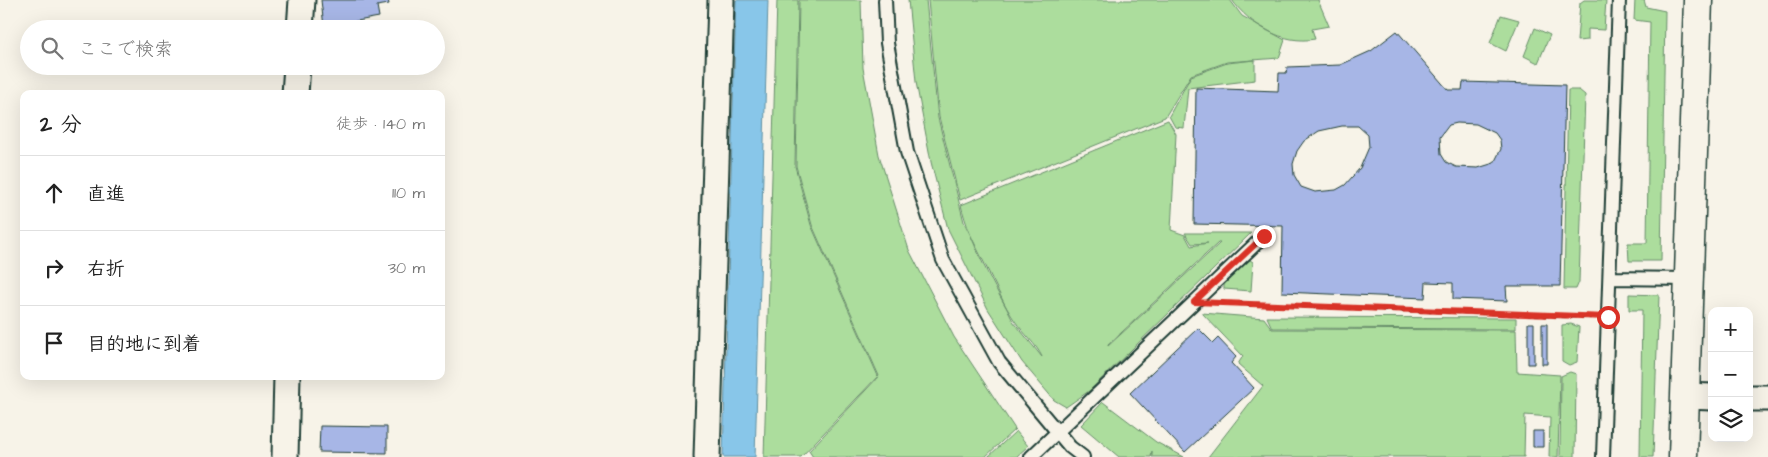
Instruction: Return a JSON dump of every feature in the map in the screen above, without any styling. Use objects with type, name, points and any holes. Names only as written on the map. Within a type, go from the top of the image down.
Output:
[{"type":"street","points":[[301,20],[302,0]]},
{"type":"street","points":[[708,457],[721,0]]},
{"type":"street","points":[[1683,457],[1698,0]]},
{"type":"street","points":[[295,90],[296,75]]},
{"type":"street","points":[[284,457],[287,380]]},
{"type":"street","points":[[1684,396],[1708,397]]},
{"type":"street","points":[[1753,398],[1768,398]]},
{"type":"lane","points":[[885,0],[887,42],[907,152],[943,260],[999,362],[1070,447],[1083,457]]},
{"type":"lane","points":[[1603,457],[1619,0]]},
{"type":"lane","points":[[1031,457],[1264,236]]},
{"type":"lane","points":[[1610,278],[1689,279]]},
{"type":"path","points":[[1194,302],[1608,317]]},
{"type":"green space","points":[[777,0],[798,0],[795,166],[811,225],[878,376],[801,457],[764,457]]},
{"type":"green space","points":[[799,0],[861,0],[863,68],[879,155],[909,250],[954,337],[1015,429],[985,457],[813,457],[809,451],[879,376],[812,225],[796,166]]},
{"type":"green space","points":[[908,0],[926,0],[938,118],[964,222],[972,238],[961,205],[1168,120],[1176,134],[1171,230],[1185,235],[1191,246],[1208,243],[1192,244],[1185,233],[1251,233],[1089,391],[1066,407],[1054,400],[1022,362],[988,309],[948,229],[931,162],[916,82]],"holes":[[[1218,243],[1220,243],[1108,346]],[[1005,305],[1018,326],[1037,348],[1042,357],[1013,321]]]},
{"type":"green space","points":[[928,0],[1230,0],[1242,16],[1285,40],[1279,58],[1227,62],[1191,75],[1165,117],[960,200],[939,117]]},
{"type":"green space","points":[[1232,0],[1318,0],[1329,26],[1312,29],[1315,39],[1291,39],[1279,36],[1258,25],[1239,9]]},
{"type":"green space","points":[[1584,0],[1606,0],[1604,30],[1588,29],[1588,40],[1577,41],[1580,3]]},
{"type":"green space","points":[[1635,0],[1644,0],[1646,7],[1665,11],[1661,261],[1629,261],[1628,243],[1647,243],[1650,22],[1634,20]]},
{"type":"green space","points":[[1501,15],[1519,20],[1506,51],[1490,43]]},
{"type":"green space","points":[[1535,28],[1550,35],[1538,63],[1524,56]]},
{"type":"green space","points":[[1255,60],[1255,80],[1188,88],[1184,128],[1175,127],[1169,116],[1191,76],[1227,63]]},
{"type":"green space","points":[[1568,90],[1579,90],[1585,95],[1579,282],[1576,289],[1564,289]]},
{"type":"green space","points":[[1247,258],[1253,262],[1251,291],[1224,289],[1224,283]]},
{"type":"green space","points":[[1629,294],[1659,295],[1653,457],[1640,457],[1642,310],[1629,310]]},
{"type":"green space","points":[[1202,313],[1264,318],[1272,329],[1516,330],[1517,372],[1560,375],[1558,457],[1549,457],[1550,417],[1525,415],[1524,457],[1208,457],[1263,386],[1238,364],[1243,356]]},
{"type":"green space","points":[[1267,317],[1516,318],[1516,329],[1272,328]]},
{"type":"green space","points":[[1571,324],[1579,327],[1577,362],[1569,365],[1562,361],[1562,325]]},
{"type":"green space","points":[[1570,372],[1576,374],[1575,457],[1560,457],[1561,376]]},
{"type":"green space","points":[[1103,402],[1156,442],[1184,457],[1152,457],[1152,451],[1151,457],[1119,457],[1081,425]]},
{"type":"green space","points":[[1016,431],[1028,446],[1016,457],[988,457]]},
{"type":"water","points":[[736,0],[768,0],[755,457],[723,457]]},
{"type":"building","points":[[321,0],[388,0],[389,4],[377,6],[379,17],[362,20],[323,20]]},
{"type":"building","points":[[1397,31],[1448,90],[1462,90],[1463,82],[1565,85],[1560,286],[1506,286],[1507,301],[1453,299],[1453,283],[1426,282],[1425,298],[1282,292],[1283,226],[1194,224],[1196,88],[1278,91],[1279,73],[1286,73],[1287,67],[1340,65],[1371,51]],"holes":[[[1457,123],[1476,124],[1495,133],[1500,140],[1501,149],[1494,163],[1478,168],[1456,167],[1446,162],[1441,154],[1440,137],[1449,125]],[[1342,126],[1358,126],[1368,135],[1369,147],[1360,168],[1345,185],[1336,190],[1315,192],[1301,187],[1294,175],[1293,164],[1297,151],[1304,141],[1319,131]]]},
{"type":"building","points":[[1528,323],[1534,323],[1534,364],[1528,364]]},
{"type":"building","points":[[1542,324],[1547,324],[1547,364],[1542,364]]},
{"type":"building","points":[[1198,328],[1213,343],[1218,338],[1236,357],[1231,363],[1254,388],[1185,452],[1130,393]]},
{"type":"building","points":[[320,426],[387,427],[387,453],[319,452]]},
{"type":"building","points":[[1533,431],[1543,431],[1543,447],[1533,447]]},
{"type":"route","points":[[1264,236],[1194,302],[1608,317]]}]
